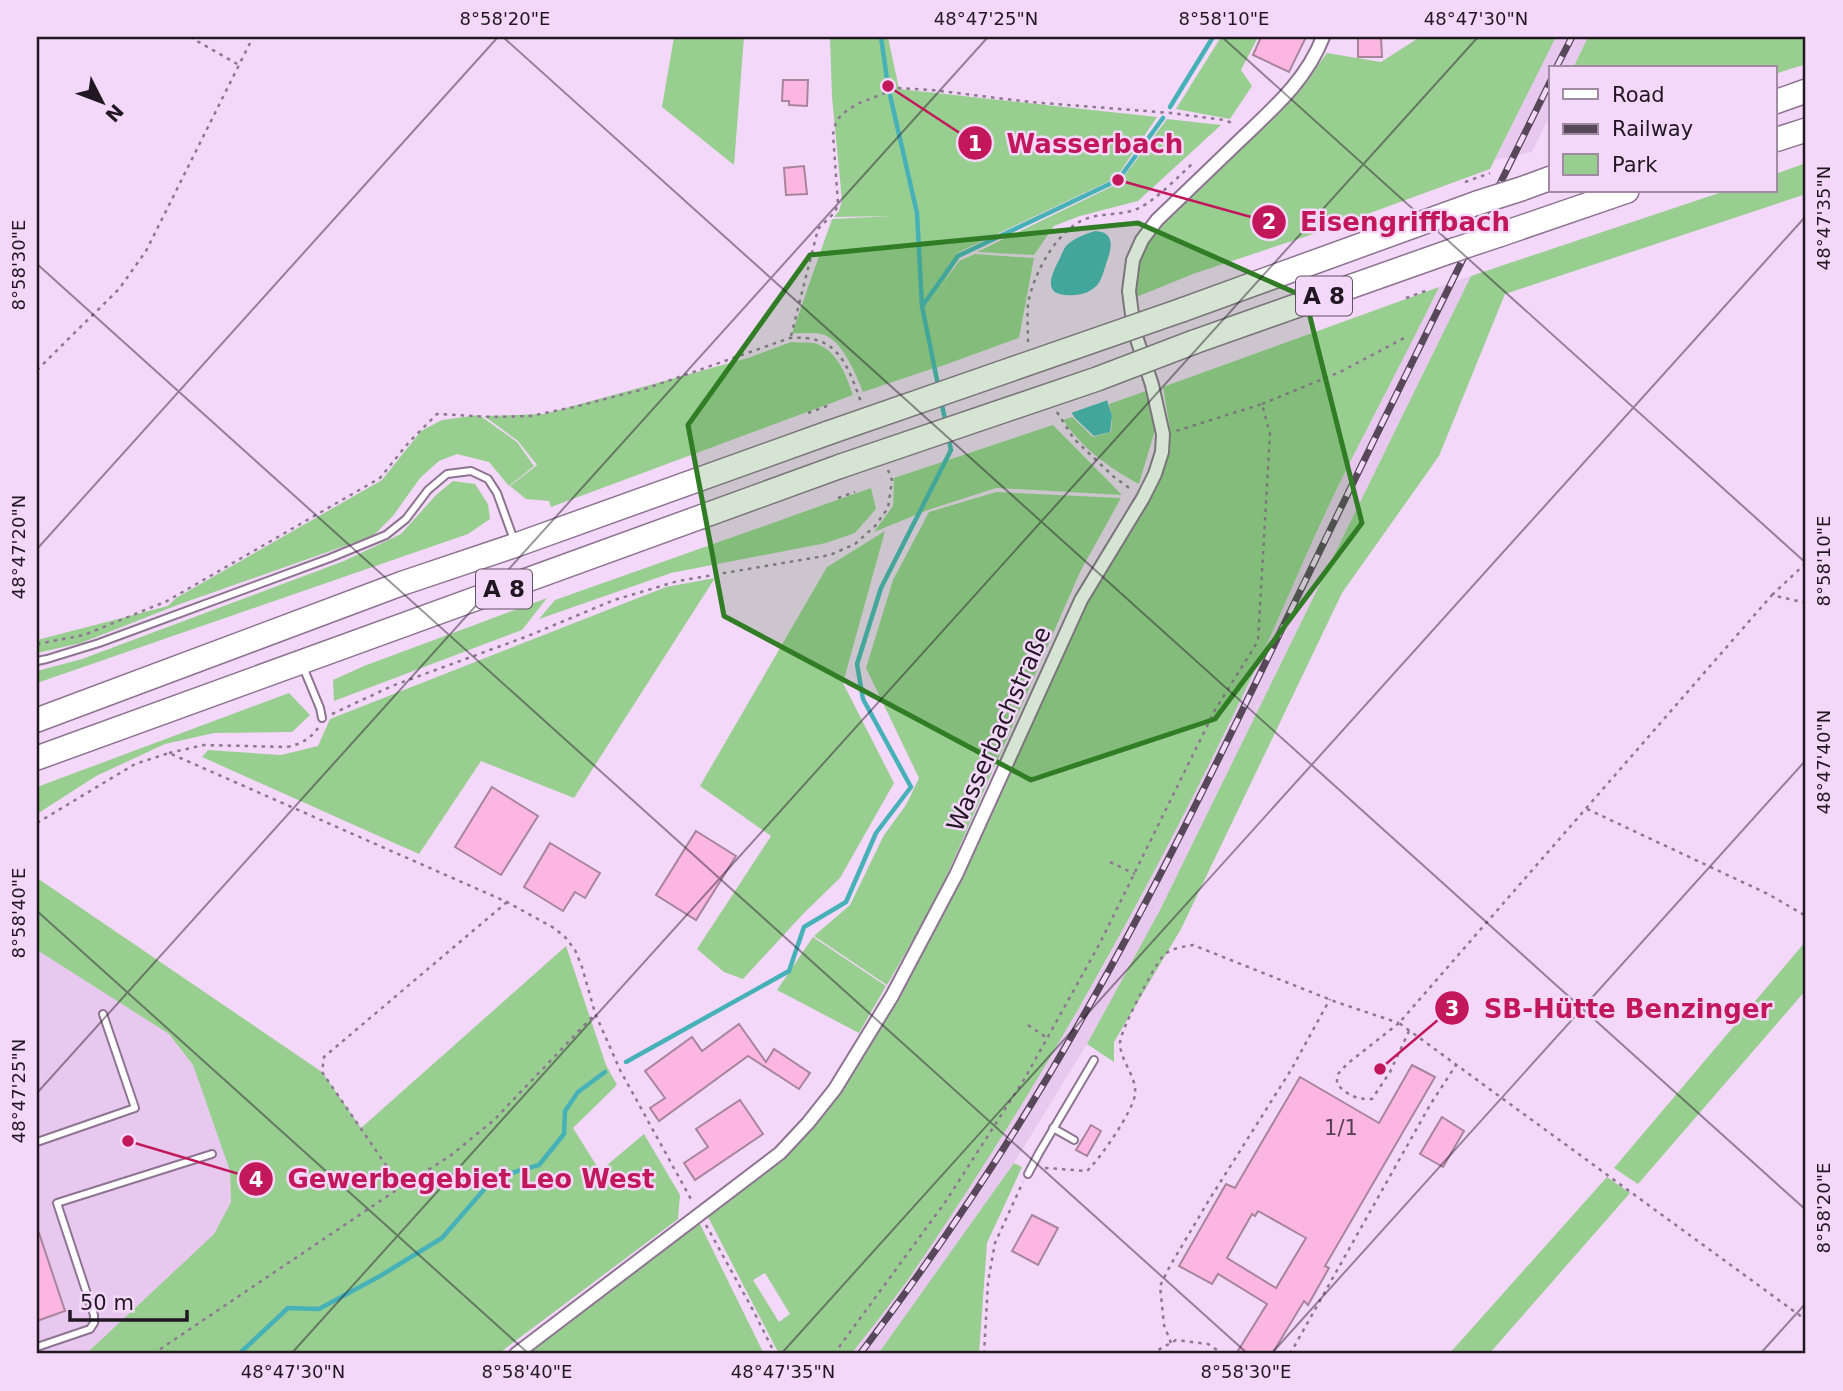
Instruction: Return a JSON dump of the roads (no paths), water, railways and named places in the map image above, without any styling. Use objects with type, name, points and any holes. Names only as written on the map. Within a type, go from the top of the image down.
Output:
[{"type":"highway","points":[[1776,102],[1806,91]]},
{"type":"highway","points":[[1776,140],[1806,130]]},
{"type":"highway","name":"A 8","points":[[37,720],[403,583],[1549,179]]},
{"type":"highway","name":"A 8","points":[[37,758],[841,466],[1097,379],[1194,342],[1624,192]]},
{"type":"street","name":"Wasserbachstraße","points":[[516,1354],[780,1153],[835,1089],[859,1052],[956,875],[1081,600],[1155,474],[1162,452],[1163,433],[1152,385],[1134,330],[1129,291],[1133,260],[1142,240],[1157,220],[1299,81],[1313,60],[1323,37]]},
{"type":"lane","points":[[37,661],[99,643],[386,535],[406,519],[428,490],[447,474],[471,471],[488,479],[497,493],[516,545]]},
{"type":"lane","points":[[301,662],[322,718]]},
{"type":"lane","points":[[37,1142],[135,1108],[103,1014]]},
{"type":"lane","points":[[1028,1174],[1094,1060]]},
{"type":"lane","points":[[1054,1128],[1074,1140]]},
{"type":"lane","points":[[37,1347],[90,1329],[94,1324],[94,1315],[57,1202],[212,1154]]},
{"type":"waterway","points":[[881,37],[888,86]]},
{"type":"waterway","points":[[1170,107],[1213,37]]},
{"type":"waterway","points":[[890,95],[917,213],[922,306],[938,385]]},
{"type":"waterway","points":[[923,305],[958,256],[1118,180],[1163,118]]},
{"type":"waterway","points":[[941,401],[946,423]]},
{"type":"waterway","points":[[626,1062],[789,971],[804,927],[846,902],[876,833],[911,787],[863,699],[857,664],[881,588],[951,450],[948,435]]},
{"type":"waterway","points":[[239,1354],[288,1308],[319,1309],[442,1238],[494,1178],[539,1165],[564,1134],[565,1111],[578,1092],[605,1072]]},
{"type":"railway","points":[[1557,66],[1572,37]]},
{"type":"railway","points":[[860,1354],[950,1230],[1006,1145],[1113,964],[1217,763],[1549,84]]},
{"type":"place","name":"Wasserbach","points":[[888,86]]},
{"type":"place","name":"Eisengriffbach","points":[[1118,180]]},
{"type":"place","name":"SB-Hütte Benzinger","points":[[1380,1069]]},
{"type":"place","name":"Gewerbegebiet Leo West","points":[[128,1141]]}]
